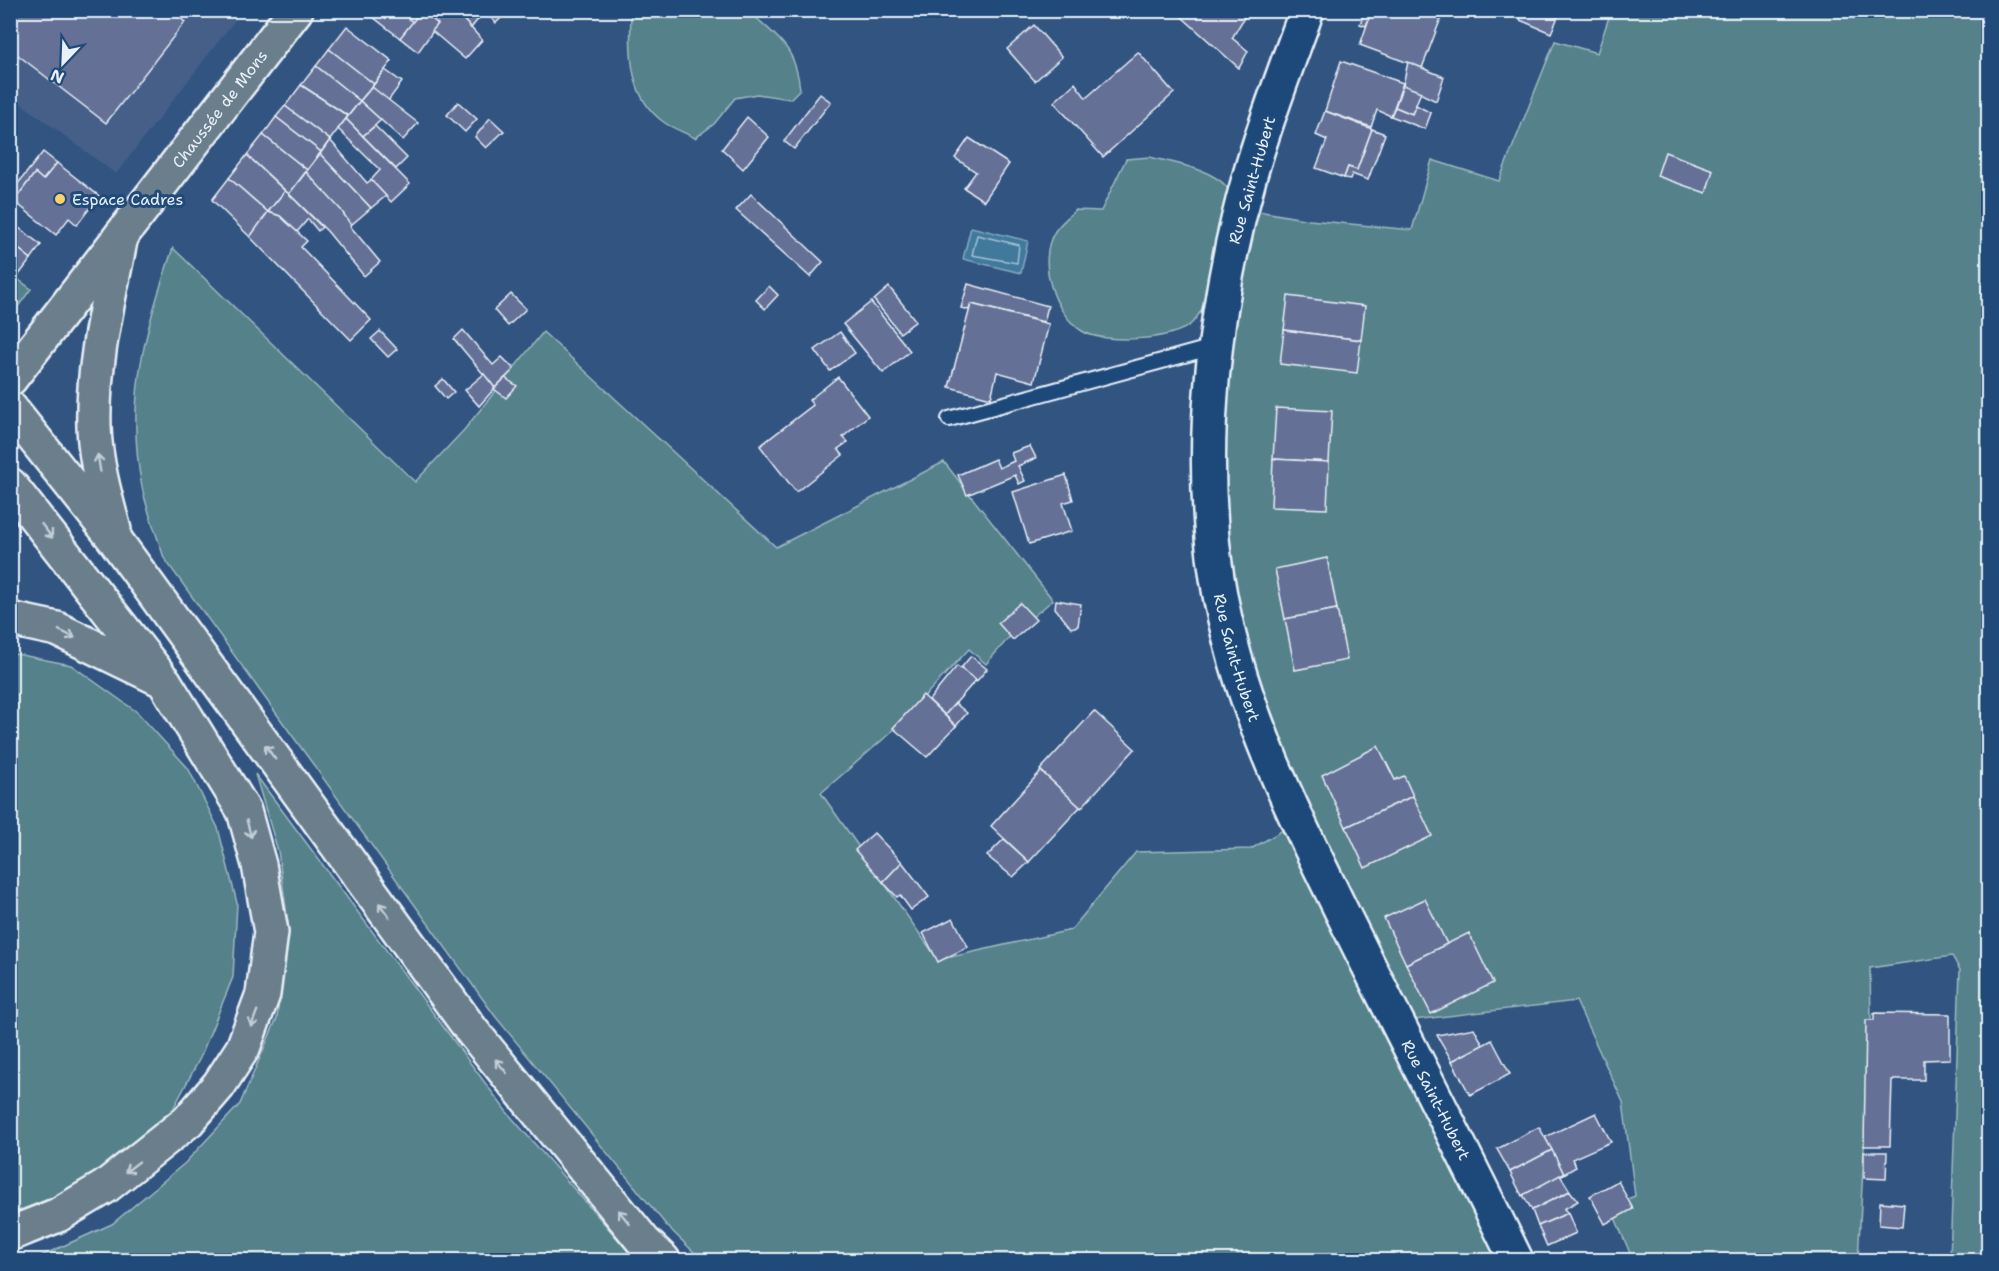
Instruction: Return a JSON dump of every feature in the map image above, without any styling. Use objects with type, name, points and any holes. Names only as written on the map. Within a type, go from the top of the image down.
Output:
[{"type":"main road","name":"Chaussée de Mons","points":[[10,379],[296,10]]},
{"type":"main road","points":[[116,541],[101,480],[94,428],[96,373],[121,236]]},
{"type":"main road","points":[[10,408],[116,541],[472,1031],[644,1242],[663,1260]]},
{"type":"main road","points":[[10,485],[164,681],[244,810],[259,865],[271,932],[263,994],[243,1048],[219,1085],[188,1121],[105,1188],[58,1215],[10,1234]]},
{"type":"main road","points":[[10,619],[57,629],[164,681]]},
{"type":"street","name":"Rue Saint-Hubert","points":[[1307,10],[1250,176],[1234,238],[1212,378],[1210,493],[1217,576],[1234,659],[1274,772],[1516,1260]]},
{"type":"lane","points":[[949,419],[1217,346]]},
{"type":"shaded area","points":[[11,11],[242,11],[116,174],[11,96]]},
{"type":"green space","points":[[631,11],[749,11],[784,44],[790,53],[798,74],[800,89],[790,99],[757,94],[735,98],[714,124],[695,138],[665,123],[653,112],[637,87],[631,57]]},
{"type":"green space","points":[[1611,11],[1988,11],[1988,1260],[1950,1260],[1960,970],[1952,956],[1870,968],[1871,1021],[1858,1260],[1633,1260],[1610,1206],[1635,1196],[1623,1102],[1576,1001],[1396,1022],[1516,1260],[702,1260],[667,1226],[495,1016],[164,558],[142,487],[137,455],[136,424],[137,395],[146,336],[173,248],[415,482],[464,430],[543,332],[776,547],[944,462],[1053,600],[1013,633],[986,664],[969,649],[888,735],[821,793],[938,960],[1071,930],[1136,852],[1251,849],[1298,821],[1213,534],[1241,208],[1309,220],[1412,230],[1432,160],[1499,181],[1555,41],[1597,53]]},
{"type":"green space","points":[[1150,157],[1200,170],[1223,183],[1230,191],[1231,210],[1210,292],[1192,323],[1170,334],[1138,339],[1105,338],[1092,335],[1072,323],[1056,300],[1048,272],[1049,245],[1056,230],[1075,210],[1101,211],[1126,159]]},
{"type":"green space","points":[[11,274],[31,289],[11,316]]},
{"type":"green space","points":[[11,653],[71,665],[137,712],[188,768],[218,828],[237,903],[233,977],[200,1058],[173,1109],[80,1189],[11,1216]]},
{"type":"green space","points":[[255,774],[506,1111],[636,1260],[32,1260],[112,1224],[185,1163],[240,1104],[277,1018],[288,923],[278,851]]},
{"type":"water","points":[[971,227],[1028,241],[1021,273],[963,259]]},
{"type":"building","points":[[10,10],[169,10],[185,22],[106,123],[10,49]]},
{"type":"building","points":[[378,10],[398,10],[413,22],[400,38],[373,17]]},
{"type":"building","points":[[398,10],[422,10],[413,22]]},
{"type":"building","points":[[422,10],[438,24],[418,52],[400,38]]},
{"type":"building","points":[[422,10],[455,10],[482,40],[465,59],[432,31],[438,24]]},
{"type":"building","points":[[455,10],[482,10],[484,12],[471,28]]},
{"type":"building","points":[[483,10],[509,10],[496,23]]},
{"type":"building","points":[[1174,10],[1243,10],[1247,13],[1232,38],[1248,51],[1239,68]]},
{"type":"building","points":[[1365,10],[1372,10],[1366,26],[1360,24]]},
{"type":"building","points":[[1372,10],[1417,10],[1441,18],[1422,68],[1360,45]]},
{"type":"building","points":[[1524,10],[1541,10],[1558,17],[1551,33],[1520,20]]},
{"type":"building","points":[[1034,25],[1062,57],[1035,81],[1007,49]]},
{"type":"building","points":[[347,26],[392,61],[374,84],[329,49]]},
{"type":"building","points":[[329,49],[374,84],[360,101],[316,66]]},
{"type":"building","points":[[1138,52],[1174,93],[1103,157],[1054,102],[1075,83],[1086,98]]},
{"type":"building","points":[[1341,61],[1403,83],[1391,116],[1377,110],[1371,127],[1325,111]]},
{"type":"building","points":[[1408,62],[1444,77],[1436,101],[1403,85]]},
{"type":"building","points":[[316,66],[360,101],[348,116],[301,85]]},
{"type":"building","points":[[385,70],[402,82],[388,101],[372,87]]},
{"type":"building","points":[[301,85],[348,116],[330,140],[285,106]]},
{"type":"building","points":[[1403,85],[1421,92],[1412,114],[1395,107]]},
{"type":"building","points":[[372,87],[418,123],[403,140],[360,101]]},
{"type":"building","points":[[820,94],[831,102],[794,149],[784,141]]},
{"type":"building","points":[[360,101],[381,120],[363,136],[346,119]]},
{"type":"building","points":[[458,102],[477,119],[465,132],[447,115]]},
{"type":"building","points":[[1416,105],[1431,113],[1425,129],[1391,116],[1395,107],[1412,114]]},
{"type":"building","points":[[285,106],[330,140],[321,152],[276,117]]},
{"type":"building","points":[[1325,111],[1372,129],[1357,170],[1348,167],[1344,178],[1316,168],[1327,140],[1316,135]]},
{"type":"building","points":[[276,117],[321,152],[307,170],[263,135]]},
{"type":"building","points":[[747,117],[769,137],[743,169],[722,149]]},
{"type":"building","points":[[490,118],[504,131],[486,148],[475,137]]},
{"type":"building","points":[[346,119],[410,184],[391,202],[371,180],[380,170],[338,129]]},
{"type":"building","points":[[375,126],[407,158],[396,169],[363,136]]},
{"type":"building","points":[[1372,129],[1385,134],[1368,180],[1352,174],[1350,179],[1344,178],[1348,167],[1357,170]]},
{"type":"building","points":[[263,135],[307,170],[289,194],[247,155]]},
{"type":"building","points":[[969,138],[1009,164],[984,201],[964,188],[976,172],[955,158]]},
{"type":"building","points":[[330,140],[367,183],[371,180],[386,196],[371,208],[320,154]]},
{"type":"building","points":[[43,152],[57,163],[43,180],[35,173],[10,209],[10,183],[16,186]]},
{"type":"building","points":[[1665,152],[1713,170],[1706,193],[1657,176]]},
{"type":"building","points":[[320,154],[371,208],[351,225],[306,172]]},
{"type":"building","points":[[247,155],[285,191],[268,212],[229,178]]},
{"type":"building","points":[[57,163],[99,196],[77,225],[69,218],[56,235],[14,201],[35,173],[43,180]]},
{"type":"building","points":[[306,172],[341,210],[350,226],[380,262],[364,276],[327,231],[289,194]]},
{"type":"building","points":[[229,178],[269,213],[250,237],[212,200]]},
{"type":"building","points":[[285,191],[322,227],[318,231],[308,219],[297,232],[280,216],[268,212]]},
{"type":"building","points":[[751,194],[823,262],[810,277],[736,210]]},
{"type":"building","points":[[268,212],[280,216],[307,241],[301,247],[371,320],[351,340],[250,237]]},
{"type":"building","points":[[10,221],[41,245],[31,259],[10,242]]},
{"type":"building","points":[[10,242],[31,259],[12,284],[10,283]]},
{"type":"building","points":[[968,284],[1048,306],[1044,322],[971,304],[969,310],[961,308]]},
{"type":"building","points":[[769,286],[778,295],[765,309],[756,300]]},
{"type":"building","points":[[889,287],[916,321],[900,333],[874,300]]},
{"type":"building","points":[[511,294],[526,309],[508,326],[494,310]]},
{"type":"building","points":[[1288,296],[1365,306],[1361,340],[1284,330]]},
{"type":"building","points":[[871,302],[910,351],[883,373],[843,324]]},
{"type":"building","points":[[971,304],[1049,324],[1034,382],[997,372],[991,398],[949,387]]},
{"type":"building","points":[[463,330],[493,365],[502,357],[514,369],[495,388],[454,339]]},
{"type":"building","points":[[1284,330],[1361,340],[1357,373],[1280,364]]},
{"type":"building","points":[[380,331],[397,349],[388,357],[371,339]]},
{"type":"building","points":[[840,332],[855,353],[830,371],[815,350]]},
{"type":"building","points":[[484,374],[495,388],[479,406],[465,390]]},
{"type":"building","points":[[838,377],[868,416],[843,437],[848,442],[838,449],[843,455],[796,492],[760,446],[813,405],[809,400]]},
{"type":"building","points":[[505,378],[517,386],[506,398],[494,389]]},
{"type":"building","points":[[443,379],[454,392],[446,399],[435,386]]},
{"type":"building","points":[[1276,408],[1332,411],[1329,462],[1273,459]]},
{"type":"building","points":[[1030,446],[1036,458],[1018,466],[1025,481],[1019,484],[1015,475],[967,495],[958,475],[995,459],[999,468],[1014,461],[1011,453]]},
{"type":"building","points":[[1273,459],[1329,462],[1327,509],[1271,507]]},
{"type":"building","points":[[1066,475],[1073,500],[1063,503],[1072,531],[1029,544],[1013,492]]},
{"type":"building","points":[[1327,558],[1337,609],[1285,619],[1275,569]]},
{"type":"building","points":[[1056,600],[1081,604],[1078,626],[1071,628],[1055,608]]},
{"type":"building","points":[[1020,603],[1036,620],[1013,640],[998,623]]},
{"type":"building","points":[[1337,609],[1347,660],[1295,670],[1285,619]]},
{"type":"building","points":[[971,656],[987,669],[976,682],[961,668]]},
{"type":"building","points":[[957,666],[976,680],[945,715],[929,700]]},
{"type":"building","points":[[923,695],[956,726],[927,757],[893,728]]},
{"type":"building","points":[[955,703],[967,713],[956,726],[945,715]]},
{"type":"building","points":[[1094,711],[1135,749],[1081,808],[1040,770]]},
{"type":"building","points":[[1378,746],[1395,780],[1404,776],[1413,796],[1346,827],[1322,775]]},
{"type":"building","points":[[1041,771],[1080,807],[1029,862],[991,826]]},
{"type":"building","points":[[1413,796],[1432,836],[1365,868],[1346,827]]},
{"type":"building","points":[[874,833],[902,862],[883,882],[855,850]]},
{"type":"building","points":[[1004,839],[1029,862],[1013,877],[987,856]]},
{"type":"building","points":[[902,862],[929,897],[911,910],[900,895],[897,897],[883,882]]},
{"type":"building","points":[[1425,899],[1447,944],[1406,964],[1384,918]]},
{"type":"building","points":[[953,918],[968,947],[938,962],[923,933]]},
{"type":"building","points":[[1469,933],[1493,983],[1431,1014],[1406,964]]},
{"type":"building","points":[[1874,1013],[1950,1014],[1950,1059],[1924,1060],[1924,1080],[1892,1080],[1890,1146],[1864,1146],[1866,1020],[1874,1020]]},
{"type":"building","points":[[1474,1028],[1483,1045],[1452,1061],[1437,1035]]},
{"type":"building","points":[[1492,1040],[1510,1074],[1470,1095],[1452,1061]]},
{"type":"building","points":[[1596,1113],[1611,1142],[1572,1159],[1576,1167],[1564,1174],[1545,1137]]},
{"type":"building","points":[[1539,1127],[1552,1150],[1510,1172],[1497,1149]]},
{"type":"building","points":[[1552,1150],[1564,1174],[1522,1196],[1510,1172]]},
{"type":"building","points":[[1864,1152],[1887,1152],[1886,1179],[1864,1178]]},
{"type":"building","points":[[1560,1175],[1570,1191],[1532,1210],[1523,1195]]},
{"type":"building","points":[[1618,1181],[1633,1209],[1605,1224],[1590,1196]]},
{"type":"building","points":[[1570,1191],[1578,1201],[1564,1209],[1568,1213],[1538,1226],[1532,1210]]},
{"type":"building","points":[[1880,1202],[1904,1204],[1902,1227],[1879,1225]]},
{"type":"building","points":[[1568,1213],[1576,1233],[1547,1246],[1538,1226]]},
{"type":"place","name":"Espace Cadres","points":[[60,199]]}]
